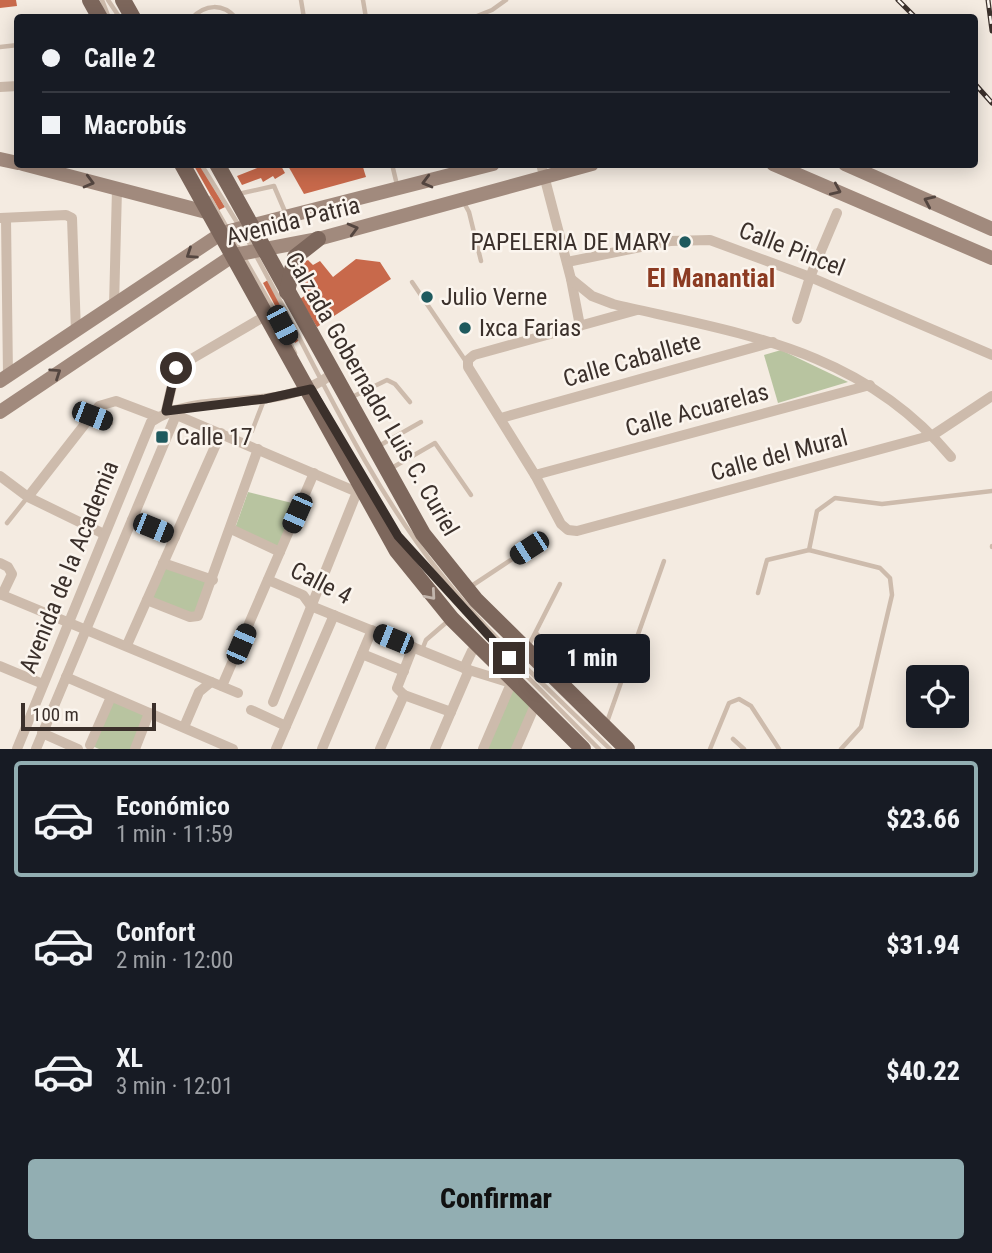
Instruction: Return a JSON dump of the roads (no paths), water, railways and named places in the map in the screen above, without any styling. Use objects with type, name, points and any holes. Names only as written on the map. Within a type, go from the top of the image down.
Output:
[{"type":"main road","name":"Calzada Gobernador Luis C. Curiel","points":[[184,168],[210,213],[236,230],[249,253],[287,292],[328,377],[346,400],[423,534],[466,589],[627,749]]},
{"type":"main road","name":"Calzada Gobernador Luis C. Curiel","points":[[218,168],[234,195],[236,230],[249,253],[267,316],[397,551],[452,619],[583,749]]},
{"type":"main road","points":[[287,292],[295,257],[318,239]]},
{"type":"street","points":[[38,168],[210,213]]},
{"type":"street","name":"Avenida Patria","points":[[4,379],[236,230],[478,168]]},
{"type":"street","name":"Avenida Patria","points":[[0,412],[249,253],[318,239],[463,200],[543,171],[564,168]]},
{"type":"street","points":[[782,168],[992,258]]},
{"type":"street","points":[[854,168],[992,229]]},
{"type":"street","points":[[543,171],[571,279],[580,326]]},
{"type":"street","points":[[114,306],[117,189]]},
{"type":"street","points":[[797,319],[810,277],[836,213]]},
{"type":"street","points":[[4,379],[3,218],[66,215],[72,218],[76,332]]},
{"type":"street","name":"Calle Pincel","points":[[566,262],[670,241],[699,239],[810,277],[992,355]]},
{"type":"street","points":[[571,279],[592,296],[637,310],[775,341],[810,354],[870,385],[933,435],[951,457]]},
{"type":"street","points":[[535,475],[468,362],[474,355],[637,310]]},
{"type":"street","points":[[36,749],[132,520],[166,414],[176,368],[267,316]]},
{"type":"street","name":"Calle Caballete","points":[[501,418],[775,341]]},
{"type":"street","points":[[166,414],[309,390],[328,377]]},
{"type":"street","name":"Calle Acuarelas","points":[[535,475],[870,385]]},
{"type":"street","name":"Calle del Mural","points":[[535,475],[561,524],[568,530],[577,531],[933,435],[992,396]]},
{"type":"street","points":[[28,497],[107,401],[166,414],[221,433],[357,492],[273,702]]},
{"type":"street","name":"Avenida de la Academia","points":[[17,749],[65,621],[151,422],[166,414]]},
{"type":"street","points":[[127,645],[221,433]]},
{"type":"street","points":[[147,600],[196,618],[213,580],[258,449]]},
{"type":"street","points":[[222,686],[314,473]]},
{"type":"street","points":[[0,476],[28,497],[104,534]]},
{"type":"street","points":[[132,520],[175,537]]},
{"type":"street","points":[[231,530],[280,552]]},
{"type":"street","points":[[0,563],[11,569],[12,574],[1,594],[237,693]]},
{"type":"street","points":[[163,563],[213,580]]},
{"type":"street","name":"Calle 4","points":[[268,580],[303,595],[311,606],[466,669],[512,681]]},
{"type":"street","points":[[276,749],[334,615]]},
{"type":"street","points":[[322,749],[372,631]]},
{"type":"street","points":[[435,749],[472,651],[481,647]]},
{"type":"street","points":[[417,649],[397,688],[404,695],[451,712]]},
{"type":"street","points":[[362,654],[404,671]]},
{"type":"street","points":[[0,666],[43,684]]},
{"type":"street","points":[[66,677],[233,749]]},
{"type":"street","points":[[483,749],[512,681]]},
{"type":"street","points":[[184,727],[199,692],[211,682]]},
{"type":"street","points":[[380,749],[404,695]]},
{"type":"street","points":[[91,748],[111,697]]},
{"type":"street","points":[[516,749],[537,703]]},
{"type":"street","points":[[251,710],[286,726]]},
{"type":"street","points":[[135,749],[149,713]]},
{"type":"street","points":[[42,733],[78,749]]},
{"type":"lane","points":[[482,14],[506,0]]},
{"type":"lane","points":[[197,14],[205,8],[215,6],[224,8],[231,14]]},
{"type":"lane","points":[[193,168],[236,230]]},
{"type":"lane","points":[[203,168],[236,230]]},
{"type":"lane","points":[[393,168],[398,189]]},
{"type":"lane","points":[[234,195],[274,186],[287,218]]},
{"type":"lane","points":[[463,200],[469,212],[481,261]]},
{"type":"lane","points":[[249,253],[328,377],[373,472],[440,573],[505,646],[610,749]]},
{"type":"lane","points":[[249,253],[290,340],[309,390],[398,536],[492,641],[599,749]]},
{"type":"lane","points":[[412,282],[468,362]]},
{"type":"lane","points":[[346,400],[387,380],[410,402]]},
{"type":"lane","points":[[252,431],[265,399]]},
{"type":"lane","points":[[92,416],[111,423]]},
{"type":"lane","points":[[373,449],[421,422]]},
{"type":"lane","points":[[386,472],[435,443],[471,495]]},
{"type":"lane","points":[[809,550],[817,511],[835,498],[882,504],[992,491]]},
{"type":"lane","points":[[7,523],[28,497]]},
{"type":"lane","points":[[466,589],[529,548]]},
{"type":"lane","points":[[758,593],[767,560],[809,550],[880,568],[890,578],[892,595],[861,727],[841,749]]},
{"type":"lane","points":[[605,726],[664,561]]},
{"type":"lane","points":[[526,649],[560,584]]},
{"type":"lane","points":[[417,649],[452,619]]},
{"type":"lane","points":[[536,633],[574,671],[566,688]]},
{"type":"lane","points":[[710,749],[729,703],[739,699],[751,706],[779,749]]},
{"type":"lane","points":[[733,739],[744,749]]},
{"type":"railway","points":[[898,0],[912,14]]},
{"type":"railway","points":[[988,0],[992,31]]},
{"type":"railway","points":[[978,87],[992,103]]},
{"type":"place","name":"PAPELERIA DE MARY","points":[[685,242]]},
{"type":"place","name":"Julio Verne","points":[[427,297]]},
{"type":"place","name":"Ixca Farias","points":[[465,328]]},
{"type":"place","name":"Calle 17","points":[[162,437]]},
{"type":"district","name":"El Manantial","points":[[711,278]]}]
